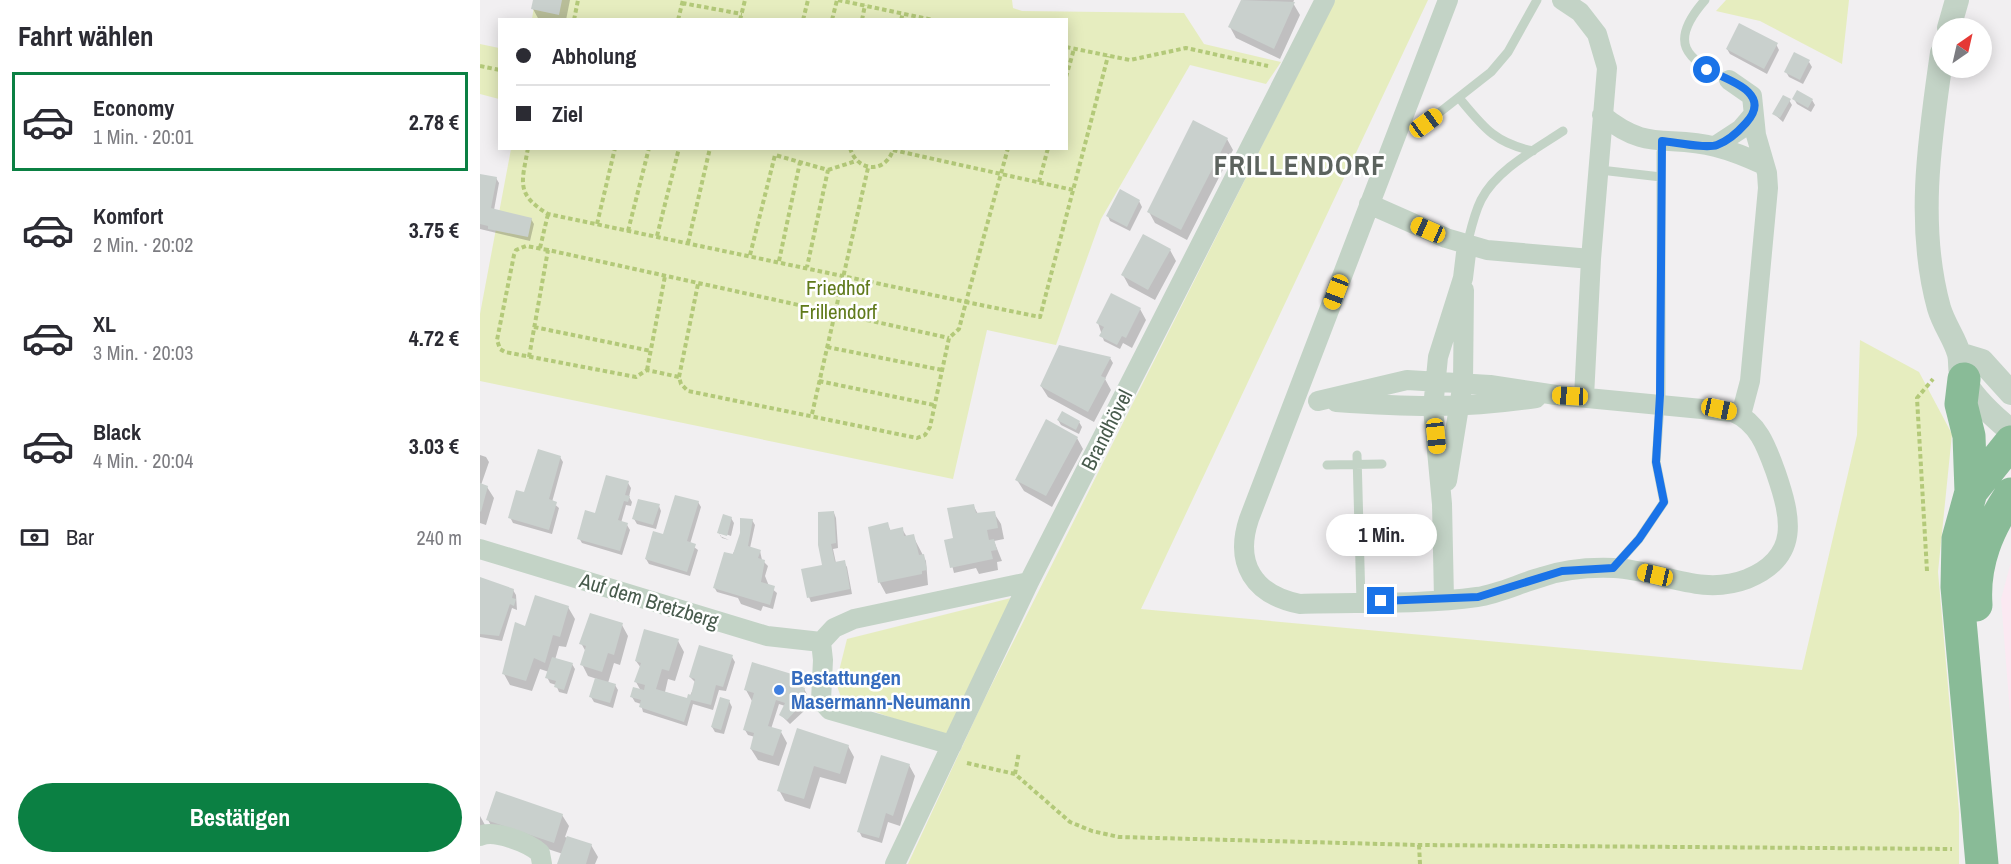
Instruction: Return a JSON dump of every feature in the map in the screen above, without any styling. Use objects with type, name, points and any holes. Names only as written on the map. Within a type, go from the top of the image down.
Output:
[{"type":"highway","points":[[1962,366],[1961,404],[1969,436],[1971,492],[1958,538],[1957,587],[1982,864]]},
{"type":"highway","points":[[1971,492],[2011,442]]},
{"type":"highway","points":[[1997,864],[1975,591],[1984,539],[2011,494]]},
{"type":"street","name":"Brandhövel","points":[[895,864],[1029,582],[1325,0]]},
{"type":"street","points":[[1318,401],[1407,380],[1463,382],[1556,395],[1660,400],[1719,409],[1741,415],[1755,427],[1762,438],[1788,508],[1787,538],[1774,562],[1747,579],[1717,587],[1700,586],[1632,570],[1613,568],[1562,571],[1486,596],[1300,604],[1283,601],[1258,584],[1250,574],[1246,562],[1245,532],[1448,0]]},
{"type":"street","points":[[1562,0],[1588,22],[1604,50],[1607,68],[1602,115],[1604,170],[1591,259],[1584,397]]},
{"type":"street","points":[[1952,18],[1958,0]]},
{"type":"street","points":[[1939,78],[1929,166],[1927,217],[1931,269],[1939,307],[1962,366],[1996,418],[2011,431]]},
{"type":"street","points":[[1729,80],[1752,96],[1753,115],[1768,188],[1750,381],[1741,415]]},
{"type":"street","points":[[1602,115],[1617,128],[1662,147],[1715,146],[1764,165]]},
{"type":"street","points":[[1715,146],[1741,129],[1753,115]]},
{"type":"street","points":[[1369,204],[1487,250],[1591,259]]},
{"type":"street","points":[[1442,504],[1461,408],[1465,309],[1463,278],[1467,244]]},
{"type":"street","points":[[1444,599],[1442,504],[1433,408],[1438,357],[1463,278]]},
{"type":"street","points":[[1962,366],[1982,361],[2011,393]]},
{"type":"street","points":[[1294,401],[1461,408],[1556,395]]},
{"type":"street","name":"Auf dem Bretzberg","points":[[480,549],[767,636],[820,642]]},
{"type":"street","points":[[948,752],[830,710],[821,700],[823,660],[820,642],[834,628],[854,619],[1029,582]]},
{"type":"street","points":[[480,836],[492,834],[534,848],[540,853],[542,864]]},
{"type":"lane","points":[[1426,123],[1460,99],[1508,52],[1537,0]]},
{"type":"lane","points":[[1706,0],[1689,20],[1684,33],[1684,45],[1690,57],[1707,70],[1729,80]]},
{"type":"lane","points":[[1460,99],[1494,138],[1533,151]]},
{"type":"lane","points":[[1467,244],[1481,198],[1501,175],[1563,131]]},
{"type":"lane","points":[[1613,568],[1639,539],[1664,502],[1656,462],[1660,400],[1662,147]]},
{"type":"lane","points":[[1604,170],[1661,177]]},
{"type":"lane","points":[[1357,460],[1361,602]]},
{"type":"lane","points":[[1327,465],[1357,460],[1382,464]]},
{"type":"path","points":[[574,18],[578,0]]},
{"type":"path","points":[[741,18],[745,0]]},
{"type":"path","points":[[804,18],[808,0]]},
{"type":"path","points":[[833,18],[838,0],[924,18]]},
{"type":"path","points":[[678,18],[682,1],[742,14]]},
{"type":"path","points":[[862,18],[865,5]]},
{"type":"path","points":[[902,18],[903,13]]},
{"type":"path","points":[[1068,48],[1130,60],[1186,48],[1290,70]]},
{"type":"path","points":[[1068,70],[1074,49]]},
{"type":"path","points":[[528,150],[522,188],[526,198],[548,214],[1040,317],[1108,56]]},
{"type":"path","points":[[480,66],[498,70]]},
{"type":"path","points":[[597,224],[615,150]]},
{"type":"path","points":[[628,231],[648,150]]},
{"type":"path","points":[[657,236],[678,150]]},
{"type":"path","points":[[688,243],[710,150]]},
{"type":"path","points":[[851,150],[856,161],[868,168],[887,162],[893,150]]},
{"type":"path","points":[[898,150],[1073,189]]},
{"type":"path","points":[[699,284],[679,377],[681,384],[688,391],[812,414],[916,438],[925,435],[949,338],[959,329],[1007,150]]},
{"type":"path","points":[[1039,182],[1047,150]]},
{"type":"path","points":[[750,255],[775,155],[828,170],[856,161]]},
{"type":"path","points":[[778,261],[800,162]]},
{"type":"path","points":[[812,414],[868,168]]},
{"type":"path","points":[[807,267],[828,170]]},
{"type":"path","points":[[540,249],[548,214]]},
{"type":"path","points":[[679,377],[647,370],[636,377],[529,357],[500,349],[497,340],[516,250],[526,246],[548,250],[949,338]]},
{"type":"path","points":[[529,357],[548,250]]},
{"type":"path","points":[[647,370],[665,276]]},
{"type":"path","points":[[534,327],[651,351]]},
{"type":"path","points":[[827,347],[942,370]]},
{"type":"path","points":[[819,381],[934,405]]},
{"type":"path","points":[[948,752],[1015,774],[1070,822],[1092,831],[1119,837],[1419,845],[1952,849]]},
{"type":"path","points":[[1015,774],[1019,752]]},
{"type":"path","points":[[1419,845],[1420,864]]},
{"type":"shaded area","points":[[2011,562],[2011,725],[2001,599]]},
{"type":"green space","name":"Friedhof Frillendorf","points":[[535,0],[1012,0],[1013,8],[1022,11],[1184,13],[1204,44],[1281,62],[1266,84],[1190,65],[1101,219],[1056,345],[987,330],[953,479],[480,381],[480,314],[511,150],[1068,150],[1068,18],[532,18]]},
{"type":"green space","points":[[1335,0],[1428,0],[1141,609],[1802,670],[1857,435],[1860,340],[1919,372],[1952,434],[1938,572],[1959,812],[1959,864],[908,864],[980,708]]},
{"type":"green space","points":[[1726,0],[1849,0],[1842,64],[1760,21],[1716,11]]},
{"type":"green space","points":[[480,44],[498,48],[498,99],[480,94]]},
{"type":"green space","points":[[1019,596],[951,739],[842,700],[836,683],[847,639]]},
{"type":"building","points":[[533,0],[562,0],[559,15],[531,9]]},
{"type":"building","points":[[1241,0],[1295,2],[1274,49],[1228,27]]},
{"type":"building","points":[[1739,23],[1778,43],[1764,69],[1726,49]]},
{"type":"building","points":[[1794,52],[1810,60],[1800,80],[1784,72]]},
{"type":"building","points":[[1797,90],[1813,99],[1808,108],[1792,99]]},
{"type":"building","points":[[1783,95],[1791,99],[1780,118],[1772,114]]},
{"type":"building","points":[[1193,120],[1228,138],[1181,230],[1147,212]]},
{"type":"building","points":[[480,174],[497,177],[491,208],[532,218],[528,237],[488,229],[488,226],[480,224]]},
{"type":"building","points":[[1120,189],[1140,200],[1127,227],[1106,216]]},
{"type":"building","points":[[1143,234],[1171,249],[1148,290],[1121,275]]},
{"type":"building","points":[[1111,293],[1141,308],[1126,338],[1122,336],[1117,345],[1099,336],[1104,327],[1096,323]]},
{"type":"building","points":[[1059,345],[1111,357],[1101,376],[1106,378],[1088,412],[1040,386]]},
{"type":"building","points":[[1062,411],[1080,421],[1076,430],[1057,420]]},
{"type":"building","points":[[1046,419],[1078,437],[1046,496],[1015,480]]},
{"type":"building","points":[[538,449],[561,456],[549,499],[557,502],[549,530],[508,518],[516,490],[524,492]]},
{"type":"building","points":[[606,475],[629,481],[625,495],[630,496],[628,502],[624,501],[618,520],[628,523],[620,551],[577,539],[585,510],[595,513]]},
{"type":"building","points":[[480,483],[488,486],[481,512],[480,511]]},
{"type":"building","points":[[675,495],[699,501],[687,541],[696,544],[687,572],[645,559],[653,531],[663,534]]},
{"type":"building","points":[[638,499],[660,504],[653,525],[632,519]]},
{"type":"building","points":[[974,504],[976,513],[995,511],[998,528],[987,530],[989,540],[994,539],[997,550],[991,551],[993,559],[950,568],[944,540],[953,538],[947,508]]},
{"type":"building","points":[[834,511],[836,543],[831,544],[835,562],[845,560],[850,589],[807,598],[801,569],[822,565],[818,545],[818,512]]},
{"type":"building","points":[[723,514],[732,517],[727,536],[717,533]]},
{"type":"building","points":[[740,518],[753,519],[748,546],[761,550],[758,558],[765,560],[761,582],[775,586],[770,605],[713,588],[724,552],[733,554],[740,533]]},
{"type":"building","points":[[888,522],[890,530],[903,527],[904,536],[914,534],[919,555],[924,554],[927,570],[922,571],[922,574],[878,583],[868,527]]},
{"type":"building","points":[[480,577],[514,589],[512,598],[516,599],[514,606],[510,604],[499,636],[480,634]]},
{"type":"building","points":[[535,595],[569,606],[560,637],[553,635],[545,663],[534,658],[526,681],[502,674],[515,622],[525,626]]},
{"type":"building","points":[[590,613],[623,623],[614,655],[608,653],[602,672],[580,665],[586,646],[579,644]]},
{"type":"building","points":[[644,629],[679,639],[669,671],[662,669],[656,689],[687,698],[688,694],[691,695],[695,679],[689,677],[699,645],[733,655],[723,687],[716,685],[711,705],[691,700],[684,722],[639,707],[641,700],[630,697],[633,687],[644,690],[645,685],[634,682],[641,663],[635,661]]},
{"type":"building","points":[[552,657],[573,663],[564,690],[554,687],[556,681],[545,678]]},
{"type":"building","points":[[752,662],[795,675],[792,683],[805,688],[801,705],[787,720],[779,715],[785,703],[776,700],[768,726],[782,730],[773,756],[750,749],[754,733],[743,730],[754,693],[744,690]]},
{"type":"building","points":[[595,678],[616,684],[610,703],[589,697]]},
{"type":"building","points":[[720,697],[730,700],[721,730],[711,727]]},
{"type":"building","points":[[797,728],[849,745],[840,774],[814,766],[804,799],[777,791]]},
{"type":"building","points":[[881,755],[910,764],[893,816],[886,813],[879,838],[857,832]]},
{"type":"building","points":[[496,791],[563,814],[554,843],[486,820]]},
{"type":"building","points":[[567,836],[592,844],[586,864],[557,864]]},
{"type":"place","name":"Bestattungen Masermann-Neumann","points":[[779,690]]},
{"type":"district","name":"FRILLENDORF","points":[[1300,166]]},
{"type":"route","points":[[1381,601],[1478,597],[1494,594],[1562,571],[1613,568],[1639,539],[1664,502],[1656,462],[1660,395],[1662,141],[1715,146],[1729,139],[1741,129],[1753,115],[1754,105],[1752,96],[1745,89],[1707,70]]}]
